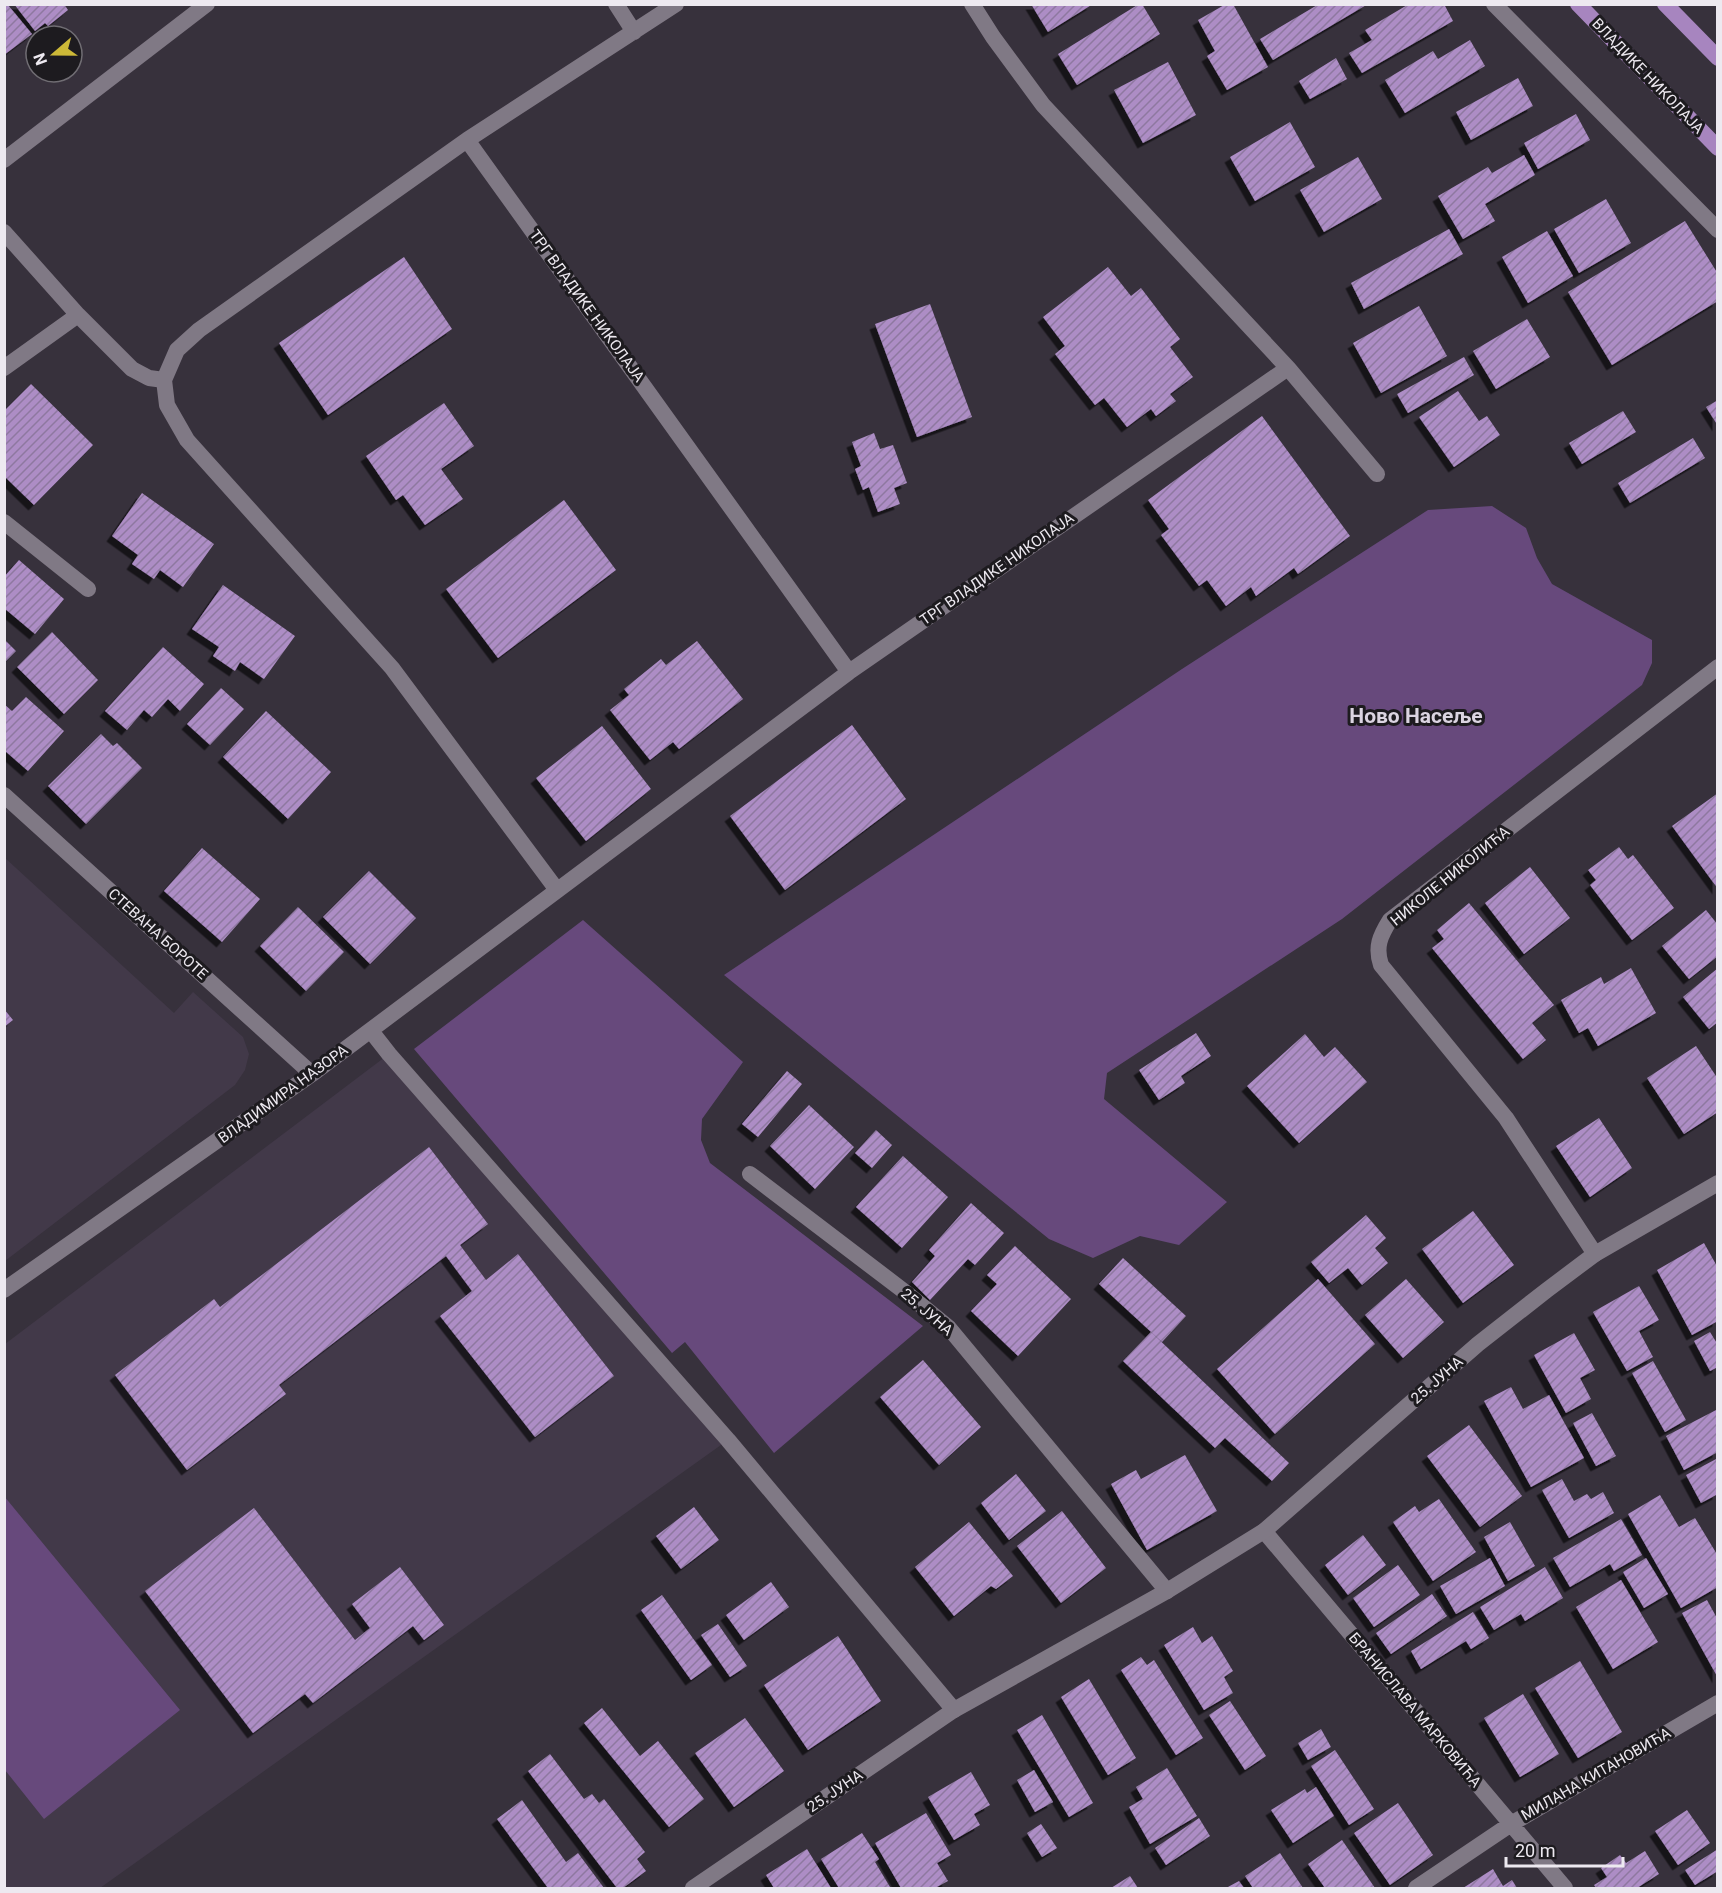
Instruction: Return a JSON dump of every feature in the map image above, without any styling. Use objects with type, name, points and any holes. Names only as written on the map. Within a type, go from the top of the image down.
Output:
[{"type":"main road","name":"ВЛАДИКЕ НИКОЛАЈА","points":[[1578,4],[1718,148]]},
{"type":"main road","points":[[1665,4],[1718,58]]},
{"type":"street","points":[[4,160],[207,4]]},
{"type":"street","points":[[616,4],[634,32]]},
{"type":"street","points":[[557,890],[392,668],[187,440],[167,405],[164,380],[177,350],[199,330],[467,140],[676,4]]},
{"type":"street","points":[[972,4],[1042,105],[1288,368],[1377,474]]},
{"type":"street","points":[[1494,4],[1718,230]]},
{"type":"street","name":"ТРГ ВЛАДИКЕ НИКОЛАЈА","points":[[467,140],[849,672],[1288,368]]},
{"type":"street","points":[[4,232],[78,315],[132,369],[149,378],[164,380]]},
{"type":"street","points":[[4,368],[78,315]]},
{"type":"street","points":[[4,522],[88,589]]},
{"type":"street","name":"НИКОЛЕ НИКОЛИЋА","points":[[1595,1254],[1506,1118],[1381,965],[1377,953],[1379,937],[1390,920],[1718,667]]},
{"type":"street","name":"ВЛАДИМИРА НАЗОРА","points":[[4,1290],[371,1031],[849,672]]},
{"type":"street","name":"СТЕВАНА БОРОТЕ","points":[[4,795],[312,1074]]},
{"type":"street","points":[[371,1031],[728,1440],[954,1710]]},
{"type":"street","name":"25. ЈУНА","points":[[750,1174],[949,1328],[1167,1591]]},
{"type":"street","name":"25. ЈУНА","points":[[693,1888],[954,1710],[1167,1591],[1264,1532],[1478,1344],[1595,1254],[1718,1183]]},
{"type":"street","name":"БРАНИСЛАВА МАРКОВИЋА","points":[[1264,1532],[1565,1888]]},
{"type":"street","name":"МИЛАНА КИТАНОВИЋА","points":[[1416,1888],[1511,1824],[1718,1703]]},
{"type":"shaded area","points":[[1492,506],[1526,528],[1537,558],[1552,584],[1652,640],[1652,663],[1642,685],[1342,919],[1107,1073],[1104,1099],[1227,1202],[1179,1245],[1140,1236],[1093,1258],[1049,1239],[724,975],[1182,669],[1428,510]]},
{"type":"shaded area","points":[[4,857],[174,1013],[193,992],[243,1037],[249,1054],[245,1070],[235,1085],[5,1261]]},
{"type":"shaded area","points":[[583,920],[743,1062],[702,1119],[701,1140],[710,1163],[923,1326],[774,1453],[685,1342],[672,1353],[414,1049]]},
{"type":"shaded area","points":[[389,1054],[728,1440],[100,1888],[5,1888],[5,1344]]},
{"type":"shaded area","points":[[4,1496],[180,1710],[44,1819],[5,1770]]},
{"type":"building","points":[[14,4],[64,4],[68,10],[50,24],[30,24]]},
{"type":"building","points":[[1031,4],[1093,4],[1048,32]]},
{"type":"building","points":[[1142,4],[1160,34],[1077,85],[1058,54]]},
{"type":"building","points":[[1226,4],[1233,4],[1268,67],[1227,90],[1207,56],[1215,51],[1198,20]]},
{"type":"building","points":[[1319,4],[1368,4],[1273,60],[1260,39]]},
{"type":"building","points":[[1409,4],[1444,4],[1453,21],[1362,73],[1349,53],[1372,40],[1365,30]]},
{"type":"building","points":[[4,5],[8,5],[24,24],[24,40],[4,55]]},
{"type":"building","points":[[1470,40],[1485,66],[1405,113],[1385,80],[1433,51],[1438,59]]},
{"type":"building","points":[[1336,58],[1347,79],[1310,99],[1299,81]]},
{"type":"building","points":[[1168,62],[1196,115],[1143,143],[1114,90]]},
{"type":"building","points":[[1518,78],[1533,106],[1471,140],[1456,112]]},
{"type":"building","points":[[1576,114],[1590,140],[1538,169],[1524,143]]},
{"type":"building","points":[[1290,122],[1315,167],[1255,201],[1230,157]]},
{"type":"building","points":[[1524,155],[1535,175],[1485,204],[1495,221],[1463,239],[1438,196],[1488,167],[1492,173]]},
{"type":"building","points":[[1358,157],[1382,199],[1324,232],[1300,190]]},
{"type":"building","points":[[1606,199],[1631,243],[1579,273],[1554,229]]},
{"type":"building","points":[[1685,221],[1718,274],[1718,301],[1612,365],[1568,292]]},
{"type":"building","points":[[1449,229],[1463,254],[1364,309],[1351,283]]},
{"type":"building","points":[[1547,231],[1573,276],[1528,303],[1502,257]]},
{"type":"building","points":[[404,257],[452,329],[328,415],[279,343]]},
{"type":"building","points":[[1108,267],[1131,296],[1141,288],[1180,339],[1170,347],[1193,377],[1170,394],[1176,401],[1156,416],[1151,409],[1127,427],[1104,398],[1095,405],[1055,354],[1065,346],[1043,317]]},
{"type":"building","points":[[930,304],[972,417],[917,437],[875,324]]},
{"type":"building","points":[[1419,306],[1447,356],[1381,393],[1353,343]]},
{"type":"building","points":[[1527,319],[1550,357],[1496,389],[1473,351]]},
{"type":"building","points":[[1464,357],[1474,375],[1408,413],[1397,394]]},
{"type":"building","points":[[31,384],[93,445],[34,505],[4,476],[4,411]]},
{"type":"building","points":[[1458,391],[1479,421],[1487,416],[1500,435],[1454,467],[1419,417]]},
{"type":"building","points":[[1718,400],[1718,426],[1706,407]]},
{"type":"building","points":[[444,403],[474,446],[441,469],[463,499],[425,525],[403,495],[396,500],[366,456]]},
{"type":"building","points":[[1623,411],[1636,432],[1582,464],[1569,443]]},
{"type":"building","points":[[1262,416],[1350,536],[1298,574],[1294,568],[1256,596],[1251,587],[1226,606],[1207,580],[1199,586],[1161,535],[1169,529],[1148,500]]},
{"type":"building","points":[[874,433],[880,449],[893,445],[907,483],[894,488],[900,504],[878,512],[869,487],[863,490],[855,469],[861,466],[852,442]]},
{"type":"building","points":[[1693,438],[1705,458],[1630,503],[1618,483]]},
{"type":"building","points":[[142,493],[214,544],[183,587],[160,570],[154,579],[132,564],[138,555],[112,536]]},
{"type":"building","points":[[564,500],[616,570],[498,658],[446,589]]},
{"type":"building","points":[[19,560],[64,599],[35,634],[4,608],[4,577]]},
{"type":"building","points":[[223,585],[295,636],[264,679],[240,662],[235,671],[213,656],[219,647],[192,629]]},
{"type":"building","points":[[52,632],[98,680],[64,714],[17,667]]},
{"type":"building","points":[[4,639],[16,651],[4,663]]},
{"type":"building","points":[[697,641],[743,699],[679,749],[673,742],[650,760],[610,710],[629,695],[624,689],[661,659],[666,665]]},
{"type":"building","points":[[163,647],[204,684],[180,711],[168,699],[152,717],[144,710],[127,730],[105,711]]},
{"type":"building","points":[[221,688],[244,709],[210,745],[187,724]]},
{"type":"building","points":[[26,697],[64,731],[28,771],[4,750],[4,704],[12,711]]},
{"type":"building","points":[[266,711],[331,772],[288,819],[223,757]]},
{"type":"building","points":[[852,725],[906,799],[785,890],[730,816]]},
{"type":"building","points":[[602,726],[651,789],[586,841],[536,778]]},
{"type":"building","points":[[101,734],[113,746],[117,743],[142,768],[86,824],[48,786]]},
{"type":"building","points":[[1718,793],[1718,889],[1672,826]]},
{"type":"building","points":[[1619,847],[1628,859],[1633,855],[1674,908],[1632,940],[1590,885],[1596,880],[1588,870]]},
{"type":"building","points":[[202,848],[260,899],[222,942],[164,891]]},
{"type":"building","points":[[1530,867],[1570,918],[1524,954],[1485,903]]},
{"type":"building","points":[[369,871],[416,918],[370,964],[323,917]]},
{"type":"building","points":[[1469,903],[1554,1005],[1532,1023],[1546,1040],[1523,1059],[1432,948],[1444,939],[1437,930]]},
{"type":"building","points":[[298,907],[344,952],[306,991],[260,946]]},
{"type":"building","points":[[1706,910],[1718,925],[1718,956],[1689,979],[1662,946]]},
{"type":"building","points":[[1631,968],[1656,1013],[1598,1046],[1588,1028],[1579,1033],[1561,1000],[1601,977],[1604,984]]},
{"type":"building","points":[[1718,968],[1718,1022],[1709,1029],[1683,997]]},
{"type":"building","points":[[4,1009],[13,1020],[4,1027]]},
{"type":"building","points":[[1196,1033],[1211,1056],[1181,1076],[1185,1083],[1159,1100],[1139,1070]]},
{"type":"building","points":[[1305,1034],[1324,1057],[1335,1047],[1367,1082],[1299,1143],[1247,1086]]},
{"type":"building","points":[[1696,1046],[1718,1079],[1718,1112],[1684,1134],[1647,1078]]},
{"type":"building","points":[[787,1071],[802,1084],[758,1137],[742,1124]]},
{"type":"building","points":[[809,1105],[854,1147],[815,1189],[770,1146]]},
{"type":"building","points":[[1599,1118],[1632,1168],[1590,1197],[1556,1146]]},
{"type":"building","points":[[876,1130],[892,1145],[872,1168],[855,1153]]},
{"type":"building","points":[[429,1147],[488,1224],[460,1245],[486,1280],[518,1254],[614,1376],[535,1437],[440,1316],[472,1291],[446,1256],[279,1385],[286,1394],[187,1470],[115,1375],[214,1299],[220,1307]]},
{"type":"building","points":[[903,1156],[948,1197],[902,1248],[856,1207]]},
{"type":"building","points":[[971,1203],[1004,1233],[975,1265],[968,1259],[930,1300],[912,1282],[935,1256],[929,1250]]},
{"type":"building","points":[[1473,1211],[1514,1265],[1463,1303],[1422,1249]]},
{"type":"building","points":[[1366,1215],[1386,1238],[1375,1248],[1388,1263],[1362,1285],[1348,1268],[1329,1283],[1311,1262]]},
{"type":"building","points":[[1704,1243],[1718,1268],[1718,1321],[1692,1335],[1657,1270]]},
{"type":"building","points":[[1015,1246],[1071,1299],[1018,1356],[971,1311],[997,1284],[987,1275]]},
{"type":"building","points":[[1123,1258],[1186,1316],[1162,1342],[1099,1284]]},
{"type":"building","points":[[1318,1279],[1375,1344],[1275,1434],[1217,1369]]},
{"type":"building","points":[[1406,1279],[1444,1322],[1403,1358],[1365,1315]]},
{"type":"building","points":[[1639,1286],[1659,1320],[1639,1331],[1653,1357],[1627,1371],[1593,1312]]},
{"type":"building","points":[[1151,1332],[1289,1463],[1272,1481],[1225,1438],[1215,1448],[1123,1361]]},
{"type":"building","points":[[1710,1332],[1718,1345],[1718,1367],[1710,1371],[1694,1341]]},
{"type":"building","points":[[1574,1333],[1595,1370],[1580,1378],[1591,1399],[1566,1413],[1534,1355]]},
{"type":"building","points":[[923,1360],[981,1427],[939,1465],[880,1397]]},
{"type":"building","points":[[1653,1361],[1686,1420],[1665,1432],[1632,1373]]},
{"type":"building","points":[[1511,1387],[1523,1409],[1549,1395],[1584,1458],[1531,1487],[1484,1401]]},
{"type":"building","points":[[1718,1409],[1718,1452],[1684,1470],[1666,1436]]},
{"type":"building","points":[[1592,1413],[1616,1456],[1596,1466],[1573,1423]]},
{"type":"building","points":[[1469,1425],[1522,1496],[1480,1527],[1427,1456]]},
{"type":"building","points":[[1185,1455],[1217,1511],[1147,1550],[1111,1484],[1136,1470],[1141,1479]]},
{"type":"building","points":[[1718,1458],[1718,1494],[1701,1503],[1686,1475]]},
{"type":"building","points":[[1016,1474],[1046,1511],[1009,1540],[981,1503]]},
{"type":"building","points":[[1562,1479],[1574,1501],[1587,1494],[1591,1499],[1603,1492],[1614,1513],[1569,1538],[1542,1490]]},
{"type":"building","points":[[1660,1495],[1679,1527],[1695,1518],[1718,1556],[1718,1587],[1681,1608],[1628,1514]]},
{"type":"building","points":[[1439,1499],[1476,1552],[1433,1581],[1393,1522],[1415,1506],[1419,1512]]},
{"type":"building","points":[[694,1507],[719,1540],[681,1569],[656,1536]]},
{"type":"building","points":[[254,1508],[355,1640],[370,1628],[352,1604],[400,1567],[444,1625],[424,1640],[413,1626],[313,1703],[305,1694],[253,1733],[145,1591]]},
{"type":"building","points":[[1062,1511],[1106,1568],[1061,1603],[1017,1546]]},
{"type":"building","points":[[1621,1519],[1642,1555],[1614,1571],[1610,1564],[1570,1587],[1553,1558]]},
{"type":"building","points":[[969,1522],[1013,1576],[996,1589],[991,1586],[954,1616],[915,1567]]},
{"type":"building","points":[[1510,1522],[1535,1566],[1508,1581],[1484,1537]]},
{"type":"building","points":[[1363,1535],[1386,1565],[1348,1595],[1325,1565]]},
{"type":"building","points":[[1490,1558],[1505,1586],[1456,1614],[1440,1586]]},
{"type":"building","points":[[1646,1558],[1668,1594],[1644,1608],[1623,1572]]},
{"type":"building","points":[[1398,1565],[1420,1595],[1374,1627],[1353,1598]]},
{"type":"building","points":[[1545,1567],[1563,1598],[1525,1621],[1521,1614],[1494,1630],[1480,1607]]},
{"type":"building","points":[[1621,1580],[1658,1642],[1613,1669],[1576,1607]]},
{"type":"building","points":[[771,1582],[789,1607],[744,1640],[726,1615]]},
{"type":"building","points":[[1432,1594],[1447,1616],[1391,1654],[1376,1633]]},
{"type":"building","points":[[662,1595],[712,1665],[691,1680],[641,1610]]},
{"type":"building","points":[[1707,1600],[1718,1620],[1718,1678],[1682,1613]]},
{"type":"building","points":[[1473,1612],[1489,1638],[1471,1649],[1466,1641],[1421,1669],[1411,1651]]},
{"type":"building","points":[[718,1624],[747,1666],[730,1677],[701,1635]]},
{"type":"building","points":[[1193,1627],[1202,1643],[1212,1636],[1233,1671],[1224,1677],[1233,1693],[1204,1710],[1164,1645]]},
{"type":"building","points":[[838,1636],[881,1701],[808,1750],[764,1685]]},
{"type":"building","points":[[1141,1657],[1147,1665],[1154,1660],[1203,1738],[1176,1755],[1121,1670]]},
{"type":"building","points":[[1580,1661],[1622,1732],[1578,1758],[1535,1688]]},
{"type":"building","points":[[1089,1679],[1136,1758],[1108,1775],[1061,1697]]},
{"type":"building","points":[[1523,1694],[1559,1754],[1520,1777],[1484,1718]]},
{"type":"building","points":[[1230,1701],[1266,1756],[1245,1770],[1209,1715]]},
{"type":"building","points":[[602,1708],[640,1756],[658,1741],[704,1799],[669,1827],[584,1723]]},
{"type":"building","points":[[1042,1715],[1093,1803],[1069,1817],[1017,1730]]},
{"type":"building","points":[[745,1718],[784,1771],[734,1807],[695,1753]]},
{"type":"building","points":[[1321,1729],[1331,1747],[1308,1760],[1298,1743]]},
{"type":"building","points":[[1335,1750],[1374,1809],[1349,1825],[1311,1766]]},
{"type":"building","points":[[550,1754],[584,1799],[592,1794],[599,1803],[604,1799],[645,1852],[637,1859],[646,1871],[623,1888],[617,1888],[528,1771]]},
{"type":"building","points":[[1167,1768],[1197,1816],[1150,1844],[1129,1807],[1143,1799],[1136,1787]]},
{"type":"building","points":[[1034,1770],[1053,1802],[1035,1812],[1017,1780]]},
{"type":"building","points":[[971,1772],[990,1805],[974,1814],[980,1825],[954,1840],[928,1797]]},
{"type":"building","points":[[1316,1787],[1334,1816],[1293,1843],[1271,1810],[1305,1789],[1307,1793]]},
{"type":"building","points":[[522,1800],[566,1862],[578,1853],[604,1888],[548,1888],[497,1819]]},
{"type":"building","points":[[1398,1803],[1433,1855],[1390,1885],[1354,1833]]},
{"type":"building","points":[[1687,1810],[1710,1843],[1678,1865],[1655,1831]]},
{"type":"building","points":[[926,1813],[951,1855],[937,1863],[948,1881],[935,1888],[901,1888],[875,1843]]},
{"type":"building","points":[[1199,1818],[1210,1836],[1166,1865],[1155,1848]]},
{"type":"building","points":[[1041,1824],[1057,1848],[1042,1857],[1027,1833]]},
{"type":"building","points":[[862,1833],[879,1859],[875,1862],[890,1887],[888,1888],[839,1888],[821,1859]]},
{"type":"building","points":[[1342,1840],[1375,1888],[1325,1888],[1308,1864]]},
{"type":"building","points":[[807,1849],[831,1888],[774,1888],[766,1875]]},
{"type":"building","points":[[1718,1849],[1718,1871],[1695,1885],[1685,1870]]},
{"type":"building","points":[[1645,1851],[1659,1874],[1637,1888],[1596,1888],[1594,1885],[1607,1877],[1601,1868],[1620,1855],[1626,1863]]},
{"type":"building","points":[[1280,1853],[1303,1888],[1253,1888],[1245,1876]]},
{"type":"building","points":[[1493,1869],[1503,1886],[1512,1880],[1517,1888],[1463,1888]]},
{"type":"building","points":[[1130,1876],[1138,1888],[1111,1888]]},
{"type":"building","points":[[1239,1881],[1244,1888],[1226,1888]]},
{"type":"district","name":"Ново Насеље","points":[[1416,716]]}]
